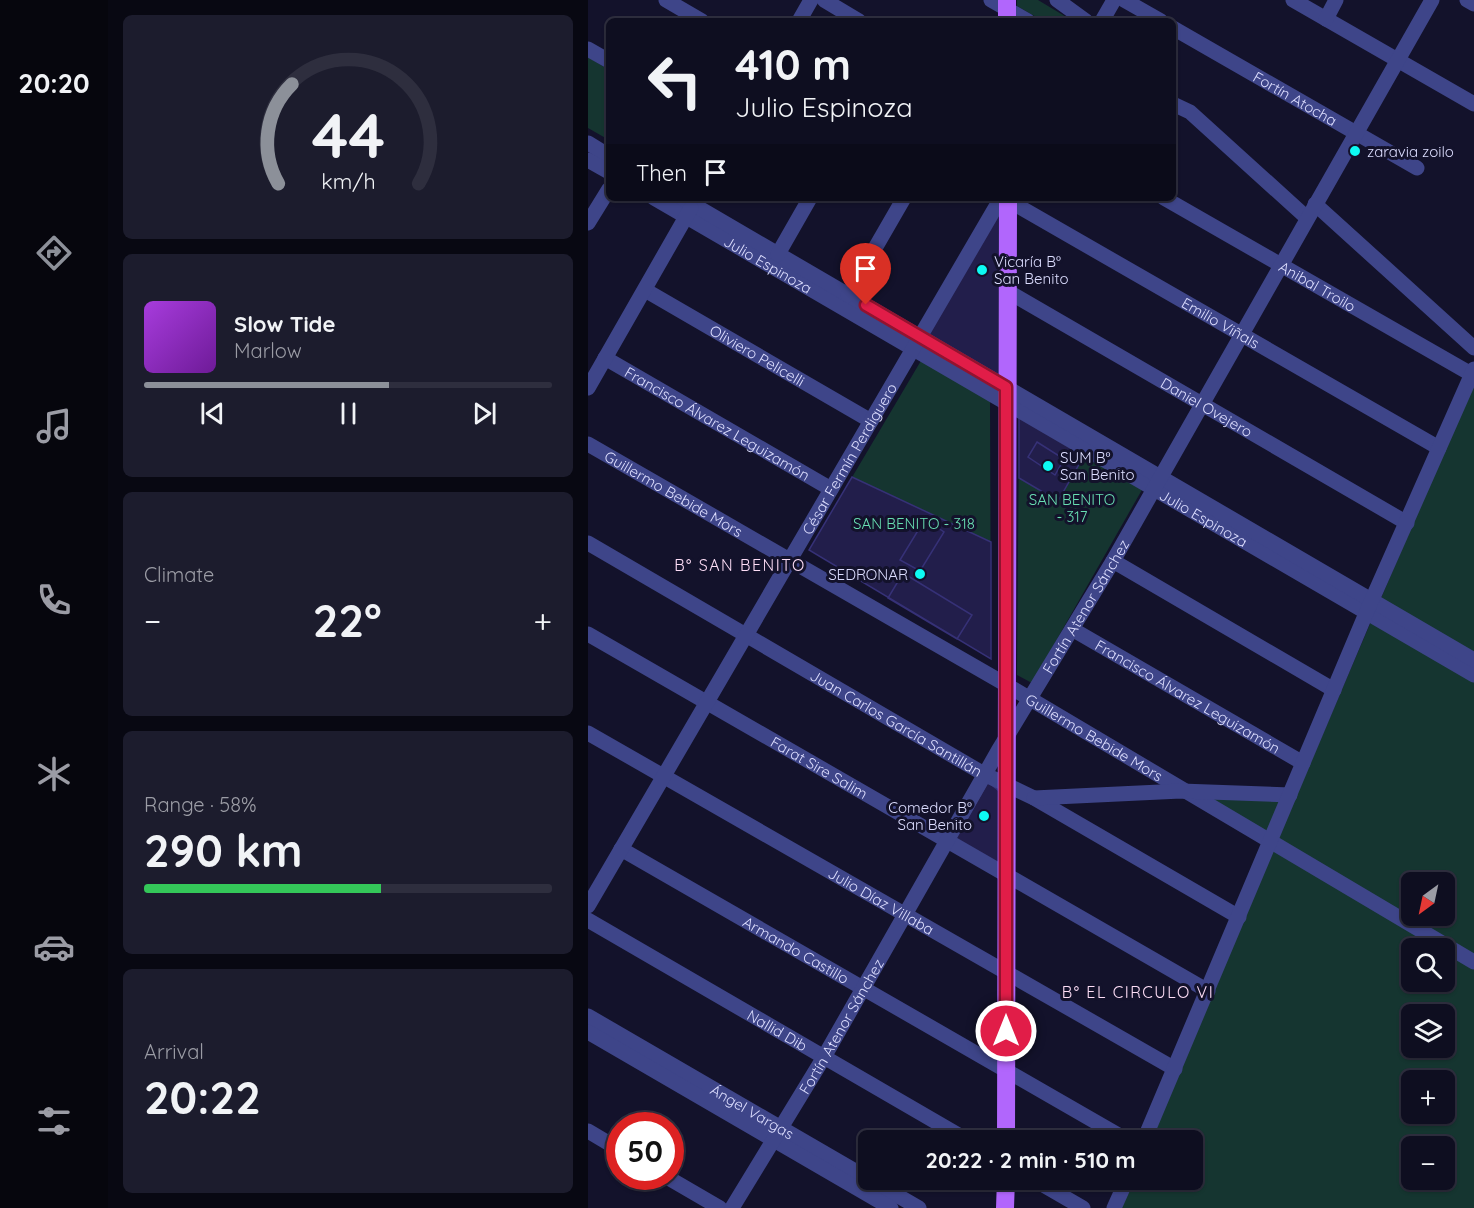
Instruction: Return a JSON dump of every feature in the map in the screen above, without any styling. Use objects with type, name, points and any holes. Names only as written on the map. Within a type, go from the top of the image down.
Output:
[{"type":"main road","points":[[1005,201],[1007,291],[1006,1130]]},
{"type":"main road","points":[[1005,1190],[1005,1208]]},
{"type":"street","points":[[666,0],[697,18]]},
{"type":"street","points":[[801,18],[811,0]]},
{"type":"street","points":[[824,0],[854,18]]},
{"type":"street","points":[[991,0],[1022,18]]},
{"type":"street","points":[[1057,0],[1082,18]]},
{"type":"street","points":[[1104,18],[1114,0]]},
{"type":"street","points":[[1124,0],[1156,18]]},
{"type":"street","points":[[1293,0],[1474,104]]},
{"type":"street","points":[[1326,19],[1336,0]]},
{"type":"street","name":"Fortín Atenor Sánchez","points":[[732,1208],[824,1057],[984,774],[1113,561],[1432,0]]},
{"type":"street","points":[[1467,0],[1474,4]]},
{"type":"street","name":"Fortín Atocha","points":[[1176,30],[1417,168]]},
{"type":"street","points":[[588,49],[606,59]]},
{"type":"street","points":[[1176,100],[1307,218]]},
{"type":"street","points":[[1176,105],[1190,112]]},
{"type":"street","points":[[588,143],[606,154]]},
{"type":"street","points":[[588,160],[606,170]]},
{"type":"street","points":[[588,223],[606,194]]},
{"type":"street","name":"Julio Espinoza","points":[[672,201],[690,204],[778,254],[848,295],[916,343]]},
{"type":"street","points":[[778,254],[808,201]]},
{"type":"street","points":[[848,295],[902,201]]},
{"type":"street","name":"César Fermín Perdiguero","points":[[588,906],[916,343],[1003,201]]},
{"type":"street","name":"Emilio Viñals","points":[[1010,201],[1439,448]]},
{"type":"street","name":"Anibal Troilo","points":[[1169,201],[1280,266],[1473,372]]},
{"type":"street","points":[[588,388],[645,290],[690,204]]},
{"type":"street","name":"Julio Espinoza","points":[[690,204],[916,343],[1158,481],[1370,606],[1474,675]]},
{"type":"street","points":[[1315,204],[1474,348]]},
{"type":"street","name":"Oliviero Pelicelli","points":[[645,290],[871,421]]},
{"type":"street","name":"Daniel Ovejero","points":[[1007,291],[1202,402],[1407,523]]},
{"type":"street","name":"Francisco Álvarez Leguizamón","points":[[605,358],[831,489]]},
{"type":"street","points":[[1148,1130],[1334,690],[1473,372]]},
{"type":"street","name":"Guillermo Bebide Mors","points":[[588,444],[1005,684],[1474,962]]},
{"type":"street","name":"Juan Carlos García Santillán","points":[[588,543],[984,774],[1034,798],[1239,917]]},
{"type":"street","points":[[1113,561],[1334,690]]},
{"type":"street","name":"Julio Espinoza","points":[[1370,606],[1474,660]]},
{"type":"street","name":"Francisco Álvarez Leguizamón","points":[[1072,629],[1303,763]]},
{"type":"street","name":"Farat Sire Salim","points":[[588,634],[1208,991]]},
{"type":"street","name":"Julio Díaz Villaba","points":[[589,736],[664,775],[1175,1069]]},
{"type":"street","points":[[1034,798],[1181,790],[1290,795]]},
{"type":"street","name":"Armando Castillo","points":[[621,849],[1109,1130]]},
{"type":"street","name":"Nallid Dib","points":[[588,920],[950,1130]]},
{"type":"street","name":"Ángel Vargas","points":[[588,1016],[891,1208]]},
{"type":"street","name":"Ángel Vargas","points":[[588,1032],[919,1208]]},
{"type":"street","points":[[588,1131],[606,1142]]},
{"type":"street","points":[[684,1187],[720,1208]]},
{"type":"street","points":[[1053,1190],[1083,1208]]},
{"type":"street","points":[[1114,1208],[1122,1190]]},
{"type":"green space","points":[[1017,0],[1038,0],[1068,18],[1038,18],[1017,6]]},
{"type":"green space","points":[[588,57],[606,68],[606,138],[588,128]]},
{"type":"green space","name":"SAN BENITO - 318","points":[[922,359],[990,397],[991,659],[809,550]]},
{"type":"green space","points":[[1474,381],[1474,1208],[1120,1208],[1127,1190],[1203,1190],[1203,1130],[1153,1130]]},
{"type":"green space","name":"SAN BENITO - 317","points":[[1019,416],[1143,488],[1032,683],[1017,675]]},
{"type":"green space","points":[[1193,793],[1286,796],[1270,837]]},
{"type":"building","name":"Vicaría B° San Benito","points":[[1002,204],[1000,376],[925,335]]},
{"type":"building","name":"SUM B° San Benito","points":[[1019,416],[1085,454],[1058,501],[1019,478]]},
{"type":"building","points":[[1037,442],[1064,459],[1055,475],[1028,457]]},
{"type":"building","name":"SEDRONAR","points":[[852,477],[991,542],[991,659],[809,550]]},
{"type":"building","points":[[925,519],[944,532],[920,571],[900,560]]},
{"type":"building","points":[[903,573],[972,615],[957,639],[888,598]]},
{"type":"building","name":"Comedor B° San Benito","points":[[988,782],[999,791],[1000,869],[954,841]]},
{"type":"place","name":"zaravia zoilo","points":[[1355,151]]},
{"type":"place","name":"Vicaría B° San Benito","points":[[982,270]]},
{"type":"place","name":"SUM B° San Benito","points":[[1048,466]]},
{"type":"place","name":"SEDRONAR","points":[[920,574]]},
{"type":"place","name":"Comedor B° San Benito","points":[[984,816]]},
{"type":"district","name":"B° SAN BENITO","points":[[740,565]]},
{"type":"district","name":"B° EL CIRCULO VI","points":[[1138,992]]},
{"type":"route","points":[[866,305],[1006,387],[1006,1031]]}]
